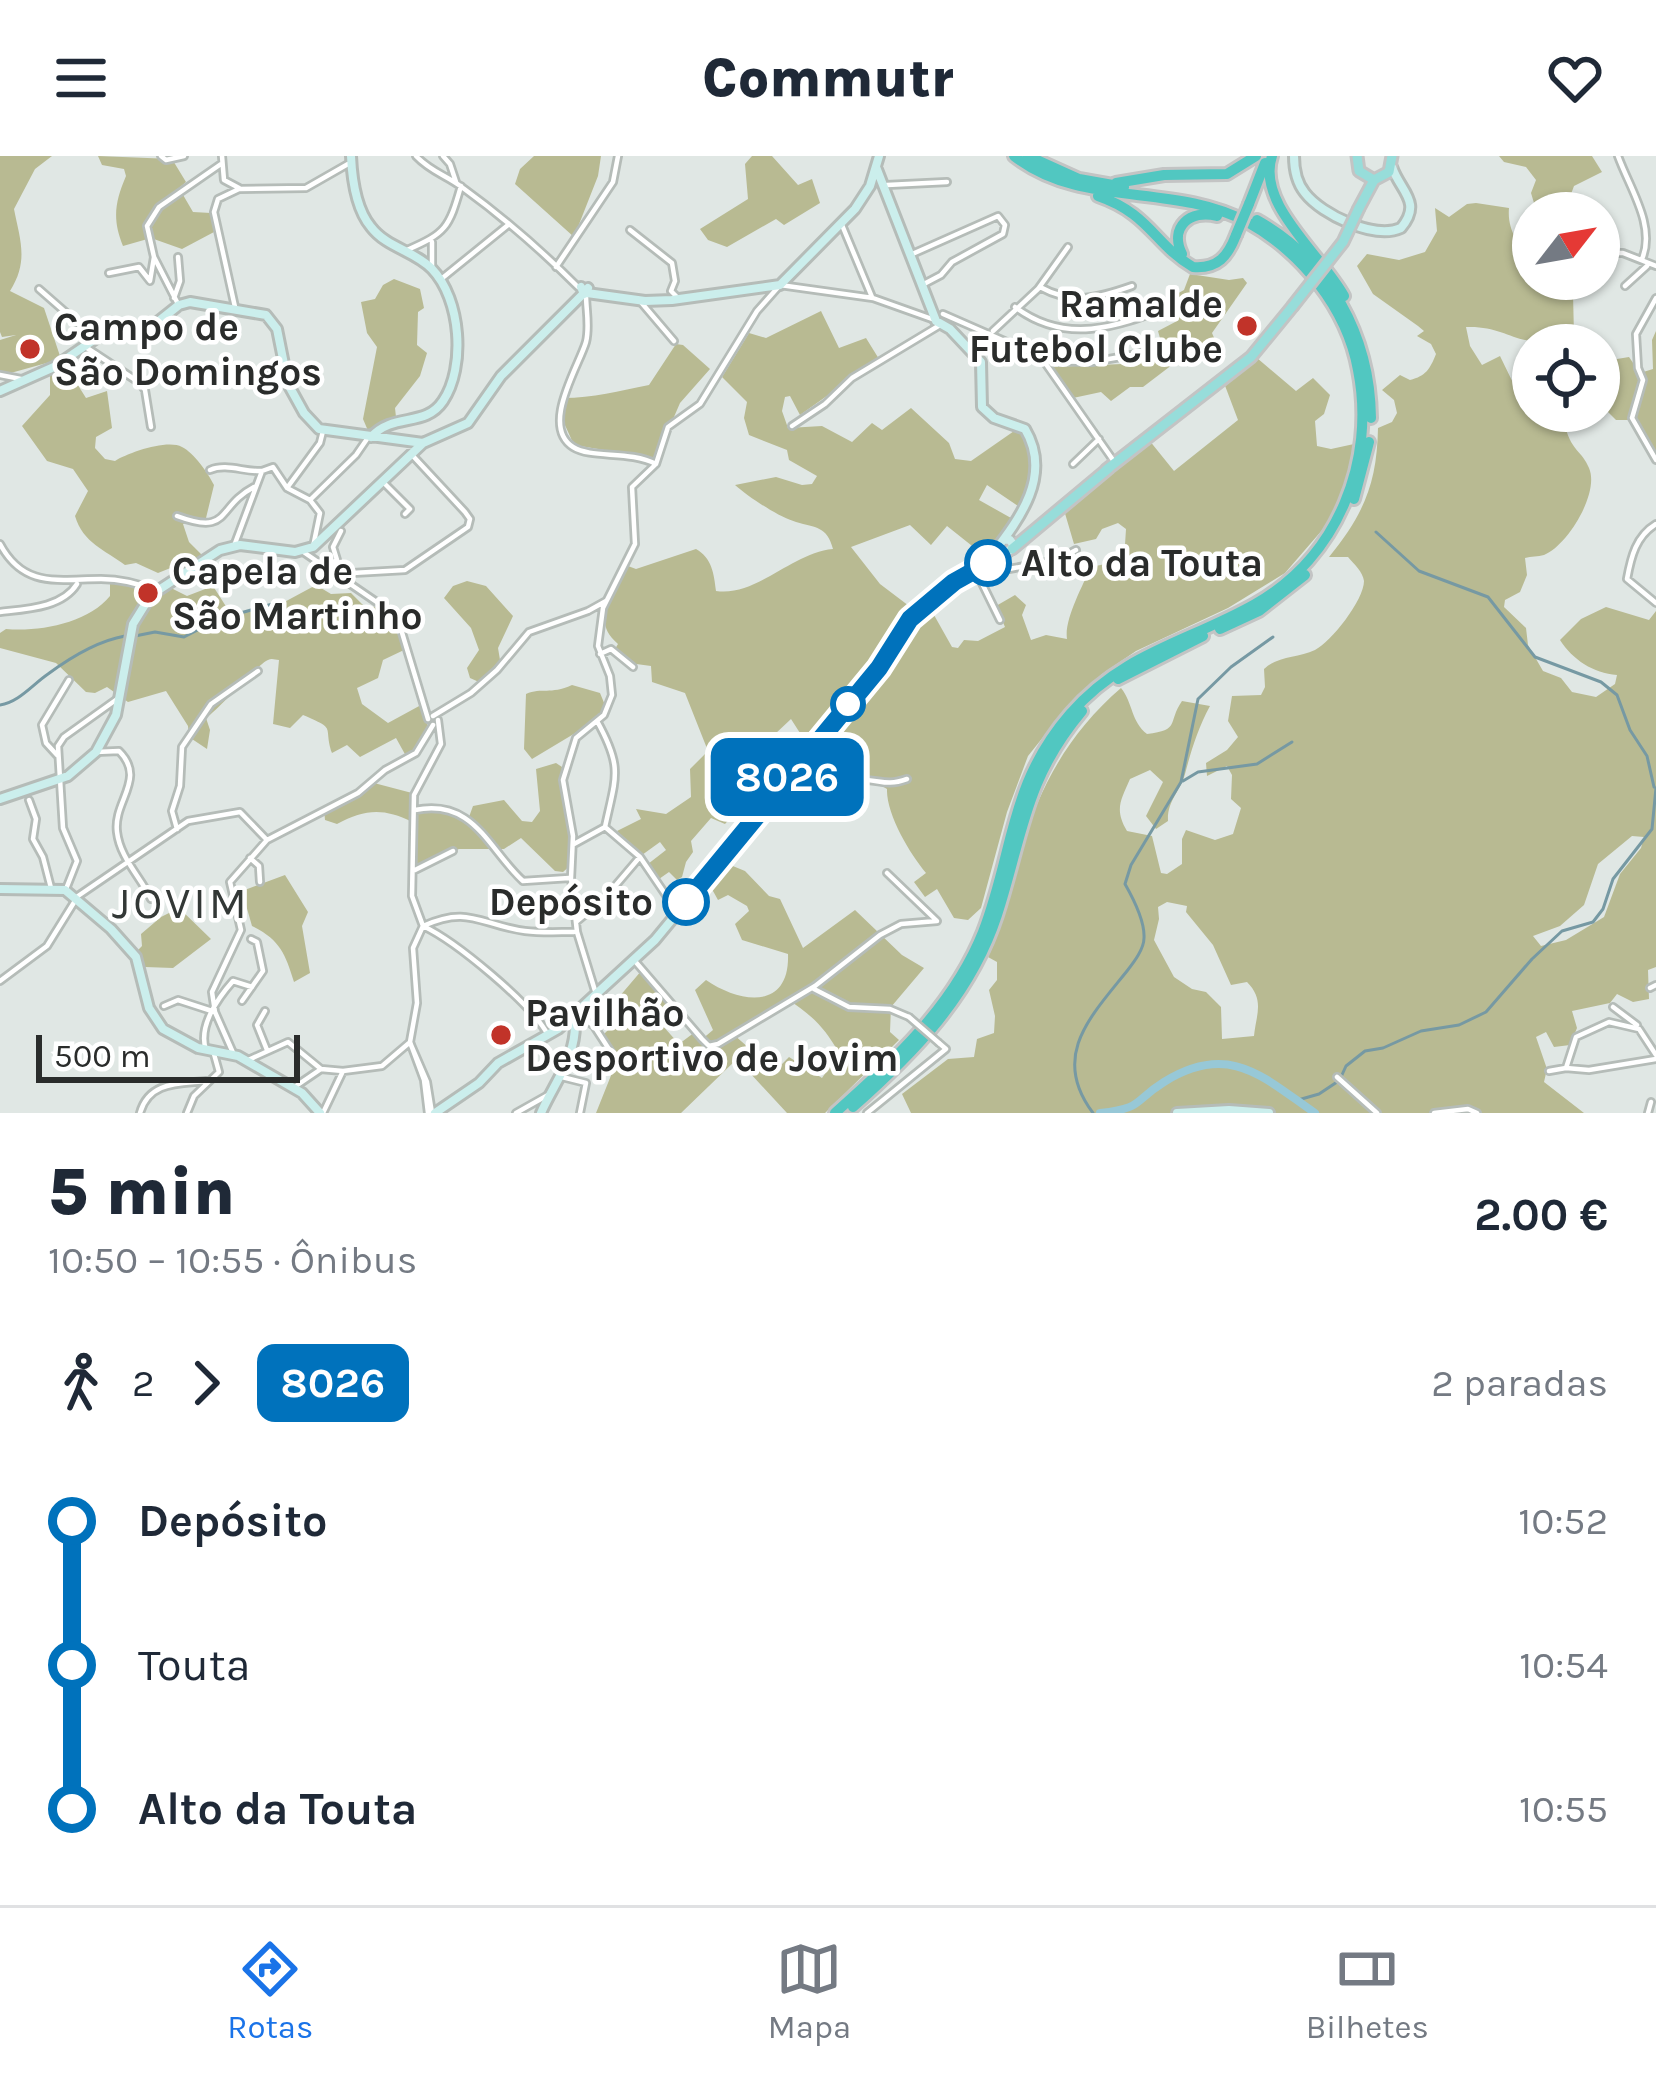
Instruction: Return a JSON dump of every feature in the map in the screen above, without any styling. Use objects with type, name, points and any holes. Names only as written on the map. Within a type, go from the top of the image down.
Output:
[{"type":"highway","points":[[1013,156],[1051,179],[1131,211],[1193,267],[1214,266],[1223,259],[1265,156]]},
{"type":"highway","points":[[1028,156],[1053,170],[1105,184],[1206,198],[1267,226],[1312,263],[1357,333]]},
{"type":"highway","points":[[1105,184],[1164,175],[1227,174],[1265,156]]},
{"type":"highway","points":[[845,1113],[926,1037],[958,994],[996,917],[1032,788],[1084,708],[1138,666],[1259,610],[1329,547],[1351,508],[1366,462],[1370,384],[1357,333],[1333,275],[1270,192],[1265,156]]},
{"type":"highway","points":[[835,1113],[911,1043],[960,977],[990,912],[1024,787],[1066,718],[1126,664],[1255,604],[1307,567],[1345,505],[1359,460],[1367,429],[1347,333],[1322,289],[1297,260],[1234,216],[1203,205],[1078,189]]},
{"type":"highway","points":[[1234,234],[1221,256],[1206,263],[1191,262],[1178,245],[1183,222],[1203,213],[1272,240]]},
{"type":"main road","points":[[1357,156],[1361,204]]},
{"type":"main road","points":[[1012,542],[1251,357],[1343,242],[1361,204],[1393,160]]},
{"type":"main road","points":[[1359,171],[1377,180]]},
{"type":"street","points":[[161,156],[166,160],[184,156]]},
{"type":"street","points":[[222,156],[224,180],[239,188],[297,191],[351,159],[357,196],[370,227],[433,269],[458,320],[450,388],[429,415],[387,422],[310,500]]},
{"type":"street","points":[[416,156],[431,172],[458,184],[583,291],[640,301],[779,284],[873,298],[940,322],[958,321]]},
{"type":"street","points":[[405,251],[432,242],[446,224],[458,184],[443,156]]},
{"type":"street","points":[[556,267],[613,182],[618,156]]},
{"type":"street","points":[[1296,156],[1297,178],[1315,203],[1383,233],[1401,228],[1411,210],[1393,160]]},
{"type":"street","points":[[1296,156],[1303,181],[1316,198],[1387,229],[1401,221],[1407,201],[1395,184],[1377,180]]},
{"type":"street","points":[[1618,156],[1642,197],[1655,236],[1642,259]]},
{"type":"street","points":[[526,1107],[537,1113],[562,1077],[586,1003],[678,913],[879,668],[910,619],[1012,542],[1012,523],[1036,484],[1037,459],[1025,429],[994,418],[982,407],[981,362],[940,322],[922,285],[882,186],[878,159]]},
{"type":"street","points":[[596,994],[577,932],[571,878],[574,844],[562,780],[576,738],[604,715],[612,694],[600,654],[606,601],[634,544],[630,493],[656,464],[668,427],[700,404],[757,311],[842,225],[865,195],[878,159]]},
{"type":"street","points":[[176,302],[154,257],[147,226],[152,216],[220,164]]},
{"type":"street","points":[[882,186],[947,182]]},
{"type":"street","points":[[235,307],[214,212],[218,199],[239,188]]},
{"type":"street","points":[[910,255],[998,216],[1006,225],[1003,234],[922,285]]},
{"type":"street","points":[[440,280],[508,225]]},
{"type":"street","points":[[842,225],[873,298]]},
{"type":"street","points":[[630,230],[672,263],[675,283],[671,290],[680,299]]},
{"type":"street","points":[[432,242],[433,269]]},
{"type":"street","points":[[992,333],[1040,287],[1068,247]]},
{"type":"street","points":[[1620,253],[1653,265],[1625,286]]},
{"type":"street","points":[[109,273],[139,267],[150,281],[154,257]]},
{"type":"street","points":[[0,391],[61,364],[106,333],[145,332],[176,302],[178,257]]},
{"type":"street","points":[[1040,287],[1078,299],[1132,286]]},
{"type":"street","points":[[39,289],[94,338]]},
{"type":"street","points":[[2,798],[60,780],[96,752],[109,732],[138,610],[157,591],[220,550],[234,546],[302,551],[313,547],[342,526],[423,443],[468,423],[501,376],[583,291]]},
{"type":"street","points":[[583,291],[587,338],[564,392],[562,425],[573,447],[643,457],[656,464]]},
{"type":"street","points":[[1656,298],[1636,334],[1643,380],[1632,418],[1656,460]]},
{"type":"street","points":[[640,301],[674,341]]},
{"type":"street","points":[[176,302],[266,315],[277,329],[288,384],[304,413],[323,431],[423,443]]},
{"type":"street","points":[[1015,307],[1048,325],[1079,331],[1108,328],[1172,306]]},
{"type":"street","points":[[1647,312],[1656,318]]},
{"type":"street","points":[[792,426],[825,404],[851,378],[940,322],[958,321],[1045,361],[1116,460]]},
{"type":"street","points":[[84,346],[140,383],[151,427]]},
{"type":"street","points":[[1045,361],[1092,362],[1171,348]]},
{"type":"street","points":[[0,375],[26,380]]},
{"type":"street","points":[[287,488],[323,431]]},
{"type":"street","points":[[1073,464],[1100,438]]},
{"type":"street","points":[[335,574],[405,570],[468,527],[465,512],[406,443]]},
{"type":"street","points":[[210,470],[227,466],[242,473],[254,487]]},
{"type":"street","points":[[242,473],[273,467],[287,488],[342,526]]},
{"type":"street","points":[[234,546],[262,470]]},
{"type":"street","points":[[383,482],[410,509],[405,514]]},
{"type":"street","points":[[177,517],[200,525],[215,524],[235,499],[254,487]]},
{"type":"street","points":[[313,547],[320,513]]},
{"type":"street","points":[[1656,524],[1634,550],[1627,579],[1656,603]]},
{"type":"street","points":[[324,567],[338,560],[333,547],[342,526]]},
{"type":"street","points":[[0,544],[20,569],[35,576],[77,584],[98,579],[141,584],[157,591]]},
{"type":"street","points":[[998,556],[1010,569],[1057,560],[1076,550]]},
{"type":"street","points":[[302,551],[397,616],[424,709],[441,734],[441,744],[417,786],[412,896],[423,926],[510,991],[548,1035]]},
{"type":"street","points":[[976,570],[1000,620]]},
{"type":"street","points":[[0,612],[39,607],[71,594],[77,584]]},
{"type":"street","points":[[234,1055],[214,1012],[214,982],[241,929],[230,882],[267,840],[358,794],[421,747],[434,721],[497,670],[529,632],[606,601]]},
{"type":"street","points":[[600,654],[610,649],[633,667]]},
{"type":"street","points":[[177,829],[172,812],[180,786],[182,747],[211,704],[257,671]]},
{"type":"street","points":[[57,755],[46,743],[42,725],[69,680]]},
{"type":"street","points":[[65,890],[77,861],[63,827],[57,755],[64,737],[119,698]]},
{"type":"street","points":[[597,721],[617,762],[605,827]]},
{"type":"street","points":[[96,752],[119,751],[127,759],[131,784],[116,820],[127,862],[141,876],[152,899]]},
{"type":"street","points":[[410,756],[428,769]]},
{"type":"street","points":[[768,800],[860,780],[885,786],[907,778]]},
{"type":"street","points":[[180,786],[190,788]]},
{"type":"street","points":[[29,800],[35,819],[33,839],[44,857],[51,888]]},
{"type":"street","points":[[415,810],[439,807],[461,816],[491,840],[523,881],[571,878]]},
{"type":"street","points":[[0,981],[47,946],[74,899],[188,821],[240,812],[267,840]]},
{"type":"street","points":[[605,827],[640,857],[678,913]]},
{"type":"street","points":[[574,844],[605,827]]},
{"type":"street","points":[[413,871],[453,850]]},
{"type":"street","points":[[576,922],[605,898],[640,857]]},
{"type":"street","points":[[250,858],[259,866],[260,882]]},
{"type":"street","points":[[634,960],[709,1046],[812,988],[880,935],[901,924],[937,921],[887,873]]},
{"type":"street","points":[[0,889],[65,890],[104,922],[136,957],[149,1009],[163,1029],[210,1051],[246,1061],[292,1088],[322,1113],[343,1071]]},
{"type":"street","points":[[577,932],[526,932],[446,914],[423,926],[412,948],[418,994],[410,1040],[426,1077],[432,1111],[479,1083],[498,1063],[577,1020]]},
{"type":"street","points":[[242,1001],[263,971],[257,942],[251,939]]},
{"type":"street","points":[[188,1113],[206,1081],[220,1069],[200,1035],[232,980],[252,987]]},
{"type":"street","points":[[812,988],[850,1007],[890,1009],[909,1017],[946,1049],[867,1113]]},
{"type":"street","points":[[164,1006],[178,1000],[214,1012]]},
{"type":"street","points":[[1549,1071],[1589,1070],[1656,1057],[1639,1028],[1613,1007]]},
{"type":"street","points":[[265,1011],[257,1032],[267,1050]]},
{"type":"street","points":[[577,1020],[616,1060]]},
{"type":"street","points":[[1566,1067],[1576,1037],[1593,1027],[1609,1022],[1639,1028]]},
{"type":"street","points":[[246,1061],[292,1044],[321,1069],[343,1071],[382,1066],[410,1040]]},
{"type":"street","points":[[292,1088],[321,1069]]},
{"type":"street","points":[[562,1077],[586,1083],[580,1113]]},
{"type":"street","points":[[1337,1077],[1376,1113]]},
{"type":"street","points":[[140,1113],[149,1095],[167,1084],[206,1081]]},
{"type":"street","points":[[516,1113],[553,1092]]},
{"type":"street","points":[[1648,1113],[1652,1102]]},
{"type":"street","points":[[1435,1113],[1468,1109],[1477,1113]]},
{"type":"street","points":[[1177,1113],[1269,1113]]},
{"type":"green space","points":[[0,156],[52,156],[35,169],[14,209],[21,260],[10,291],[44,308],[61,359],[7,374],[0,373],[0,340],[16,335],[2,337],[0,332]]},
{"type":"green space","points":[[98,156],[172,159],[186,182],[179,188],[193,212],[211,213],[214,232],[182,249],[151,238],[123,246],[116,211],[126,176],[124,169],[102,165]]},
{"type":"green space","points":[[534,156],[601,156],[574,237],[515,184],[520,169]]},
{"type":"green space","points":[[752,156],[772,156],[798,185],[812,179],[820,203],[784,225],[776,219],[727,247],[708,240],[700,229],[748,199],[745,164]]},
{"type":"green space","points":[[1499,156],[1592,156],[1602,172],[1574,186],[1572,192],[1531,192],[1536,180],[1526,167],[1504,162]]},
{"type":"green space","points":[[1467,204],[1509,208],[1512,300],[1573,300],[1574,324],[1512,324],[1512,336],[1466,327],[1470,346],[1482,365],[1500,356],[1512,381],[1512,432],[1567,432],[1591,479],[1586,504],[1571,530],[1553,550],[1525,558],[1527,575],[1520,592],[1505,600],[1504,607],[1526,628],[1528,645],[1543,671],[1561,678],[1572,692],[1596,697],[1615,684],[1617,675],[1584,664],[1560,640],[1581,619],[1606,607],[1649,620],[1656,611],[1656,967],[1648,970],[1649,999],[1633,1002],[1617,994],[1610,1003],[1572,1011],[1577,1028],[1570,1045],[1554,1047],[1546,1032],[1536,1037],[1547,1069],[1544,1082],[1584,1113],[911,1113],[902,1094],[948,1059],[974,1057],[977,1039],[994,1033],[989,990],[997,980],[997,962],[988,957],[1028,827],[1047,782],[1072,742],[1121,688],[1147,734],[1169,728],[1182,701],[1210,706],[1168,821],[1156,829],[1146,816],[1163,782],[1150,770],[1130,779],[1124,793],[1120,810],[1127,831],[1152,836],[1161,873],[1167,874],[1182,864],[1186,830],[1215,840],[1233,834],[1241,808],[1231,799],[1232,775],[1227,766],[1207,776],[1206,763],[1238,737],[1228,721],[1232,696],[1261,695],[1264,669],[1322,646],[1353,609],[1363,589],[1362,574],[1348,557],[1329,557],[1366,497],[1378,428],[1392,422],[1397,413],[1394,400],[1382,390],[1400,375],[1410,380],[1424,374],[1436,354],[1431,344],[1417,336],[1424,331],[1373,294],[1357,266],[1367,254],[1399,260],[1425,252],[1437,231],[1435,208],[1449,217]],"holes":[[[1632,836],[1644,837],[1620,874],[1604,917],[1566,940],[1541,946],[1533,936],[1560,926],[1584,905],[1598,864]],[[1167,902],[1187,906],[1186,912],[1213,945],[1231,985],[1247,982],[1253,989],[1258,1008],[1254,1036],[1222,1039],[1221,1007],[1206,992],[1174,977],[1154,940],[1158,907]]]},
{"type":"green space","points":[[1190,274],[1243,278],[1247,283],[1212,333],[1215,340],[1191,363],[1185,355],[1143,387],[1130,387],[1111,401],[1101,392],[1073,398],[1053,367],[1122,364],[1163,349],[1158,331],[1179,320],[1173,296],[1184,290]]},
{"type":"green space","points":[[394,279],[420,289],[424,308],[418,312],[417,345],[427,353],[420,376],[395,408],[396,417],[369,433],[363,419],[377,347],[367,333],[361,302],[375,299],[383,285]]},
{"type":"green space","points":[[821,311],[839,348],[866,338],[879,359],[800,415],[790,396],[785,397],[782,411],[788,428],[822,426],[852,442],[872,423],[882,430],[911,408],[949,443],[955,459],[971,461],[1017,429],[1030,448],[1031,477],[1018,506],[987,485],[979,500],[1011,518],[986,557],[947,526],[931,545],[910,525],[851,547],[880,584],[913,609],[925,599],[952,647],[1005,627],[996,606],[1015,595],[1026,605],[1022,615],[1031,640],[1046,635],[1067,639],[1071,613],[1091,567],[1124,560],[1126,529],[1118,523],[1102,529],[1096,539],[1074,544],[1064,510],[1149,440],[1174,471],[1238,420],[1224,383],[1257,358],[1296,391],[1313,378],[1330,395],[1324,414],[1315,421],[1317,446],[1331,449],[1354,444],[1330,521],[1285,573],[1228,608],[1136,651],[1102,674],[1060,716],[1028,756],[981,908],[968,920],[954,918],[937,889],[925,897],[914,882],[926,873],[895,822],[887,789],[862,774],[840,734],[863,703],[852,694],[807,744],[791,719],[774,735],[789,749],[762,767],[747,799],[725,824],[711,818],[691,841],[693,852],[677,880],[669,872],[659,879],[648,864],[666,850],[660,842],[642,855],[617,831],[641,819],[636,809],[666,814],[691,797],[690,769],[708,751],[685,693],[652,682],[651,666],[629,663],[615,649],[618,644],[605,621],[608,590],[628,566],[636,569],[696,549],[709,562],[716,591],[731,591],[833,549],[820,529],[781,516],[735,485],[776,477],[812,484],[817,476],[789,460],[787,450],[749,435],[744,418],[747,402],[722,377],[749,333],[766,338]]},
{"type":"green space","points":[[1656,331],[1654,455],[1632,420],[1620,420],[1620,358],[1629,357],[1640,373],[1653,369]]},
{"type":"green space","points":[[676,344],[710,369],[680,403],[658,454],[652,458],[574,445],[564,423],[563,398],[649,385]]},
{"type":"green space","points":[[64,363],[86,398],[107,391],[112,428],[96,437],[95,448],[105,459],[115,461],[148,448],[175,445],[191,454],[208,475],[214,485],[206,518],[183,524],[189,542],[204,557],[194,565],[183,563],[158,573],[136,563],[125,565],[83,533],[75,516],[88,491],[73,469],[47,461],[22,426],[50,395],[50,372]]},
{"type":"green space","points":[[110,577],[126,578],[154,598],[171,588],[187,596],[213,586],[227,608],[237,612],[277,606],[316,585],[331,594],[351,593],[364,606],[387,613],[404,650],[383,660],[378,678],[357,688],[362,704],[388,723],[421,705],[429,729],[415,751],[406,756],[396,738],[360,757],[347,745],[332,753],[327,729],[314,720],[303,715],[290,728],[273,724],[279,660],[271,659],[206,718],[210,730],[207,749],[189,737],[188,726],[166,691],[128,702],[107,687],[86,692],[56,663],[0,648],[0,633],[6,629],[48,627],[89,613],[110,596]]},
{"type":"green space","points":[[467,581],[486,586],[513,616],[498,648],[500,660],[488,679],[479,682],[470,678],[467,668],[479,650],[471,628],[444,598],[453,586]]},
{"type":"green space","points":[[572,685],[600,693],[607,710],[601,722],[532,759],[524,749],[526,694]]},
{"type":"green space","points":[[556,763],[562,767],[571,853],[571,865],[563,872],[555,871],[521,838],[504,849],[459,849],[410,870],[412,822],[374,812],[337,824],[325,820],[324,809],[374,783],[412,793],[413,805],[450,809],[469,817],[473,806],[504,800],[522,821],[532,822],[540,811],[536,769]]},
{"type":"green space","points":[[723,862],[745,871],[769,896],[780,899],[803,948],[855,910],[902,955],[924,968],[891,1007],[890,1032],[899,1040],[825,1113],[787,1113],[737,1059],[681,1113],[596,1113],[616,1063],[603,1035],[608,1030],[600,1013],[642,970],[669,1002],[654,1016],[679,1044],[695,1032],[701,1040],[713,1030],[695,990],[706,980],[748,997],[772,993],[781,985],[788,954],[742,940],[735,924],[749,911],[747,906],[728,895],[718,900],[708,882]],"holes":[[[787,999],[823,1029],[839,1053],[822,1078],[789,1057],[775,1071],[733,1034]]]},
{"type":"green space","points":[[285,875],[308,912],[302,926],[310,973],[294,982],[280,948],[252,926],[242,891]]},
{"type":"green space","points":[[179,908],[211,939],[173,968],[145,967],[136,952],[142,946],[141,934]]},
{"type":"waterway","points":[[1376,532],[1419,571],[1488,597],[1535,657],[1601,682],[1617,695],[1630,730],[1647,756],[1654,787]]},
{"type":"waterway","points":[[135,636],[155,632],[184,637],[219,619],[276,603]]},
{"type":"waterway","points":[[0,705],[19,697],[85,650],[125,636]]},
{"type":"waterway","points":[[1093,1113],[1075,1073],[1075,1055],[1089,1021],[1142,947],[1143,924],[1125,884],[1131,865],[1181,782],[1198,699],[1231,667],[1273,637]]},
{"type":"waterway","points":[[1183,781],[1198,772],[1257,764],[1292,742]]},
{"type":"waterway","points":[[1341,1077],[1346,1066],[1365,1051],[1421,1031],[1459,1025],[1486,1012],[1562,931],[1593,922],[1613,879],[1652,829],[1656,788]]},
{"type":"waterway","points":[[1100,1113],[1131,1106],[1164,1082],[1208,1065],[1245,1069],[1315,1113]]},
{"type":"waterway","points":[[1298,1100],[1337,1082]]},
{"type":"bus line","name":"8026","points":[[686,902],[879,668],[910,619],[954,582],[988,563]]},
{"type":"place","name":"Ramalde Futebol Clube","points":[[1247,326]]},
{"type":"place","name":"Campo de São Domingos","points":[[30,349]]},
{"type":"place","name":"Alto da Touta","points":[[988,563]]},
{"type":"place","name":"Capela de São Martinho","points":[[148,593]]},
{"type":"place","name":"Depósito","points":[[686,902]]},
{"type":"place","name":"Pavilhão Desportivo de Jovim","points":[[501,1035]]},
{"type":"district","name":"JOVIM","points":[[181,903]]}]
